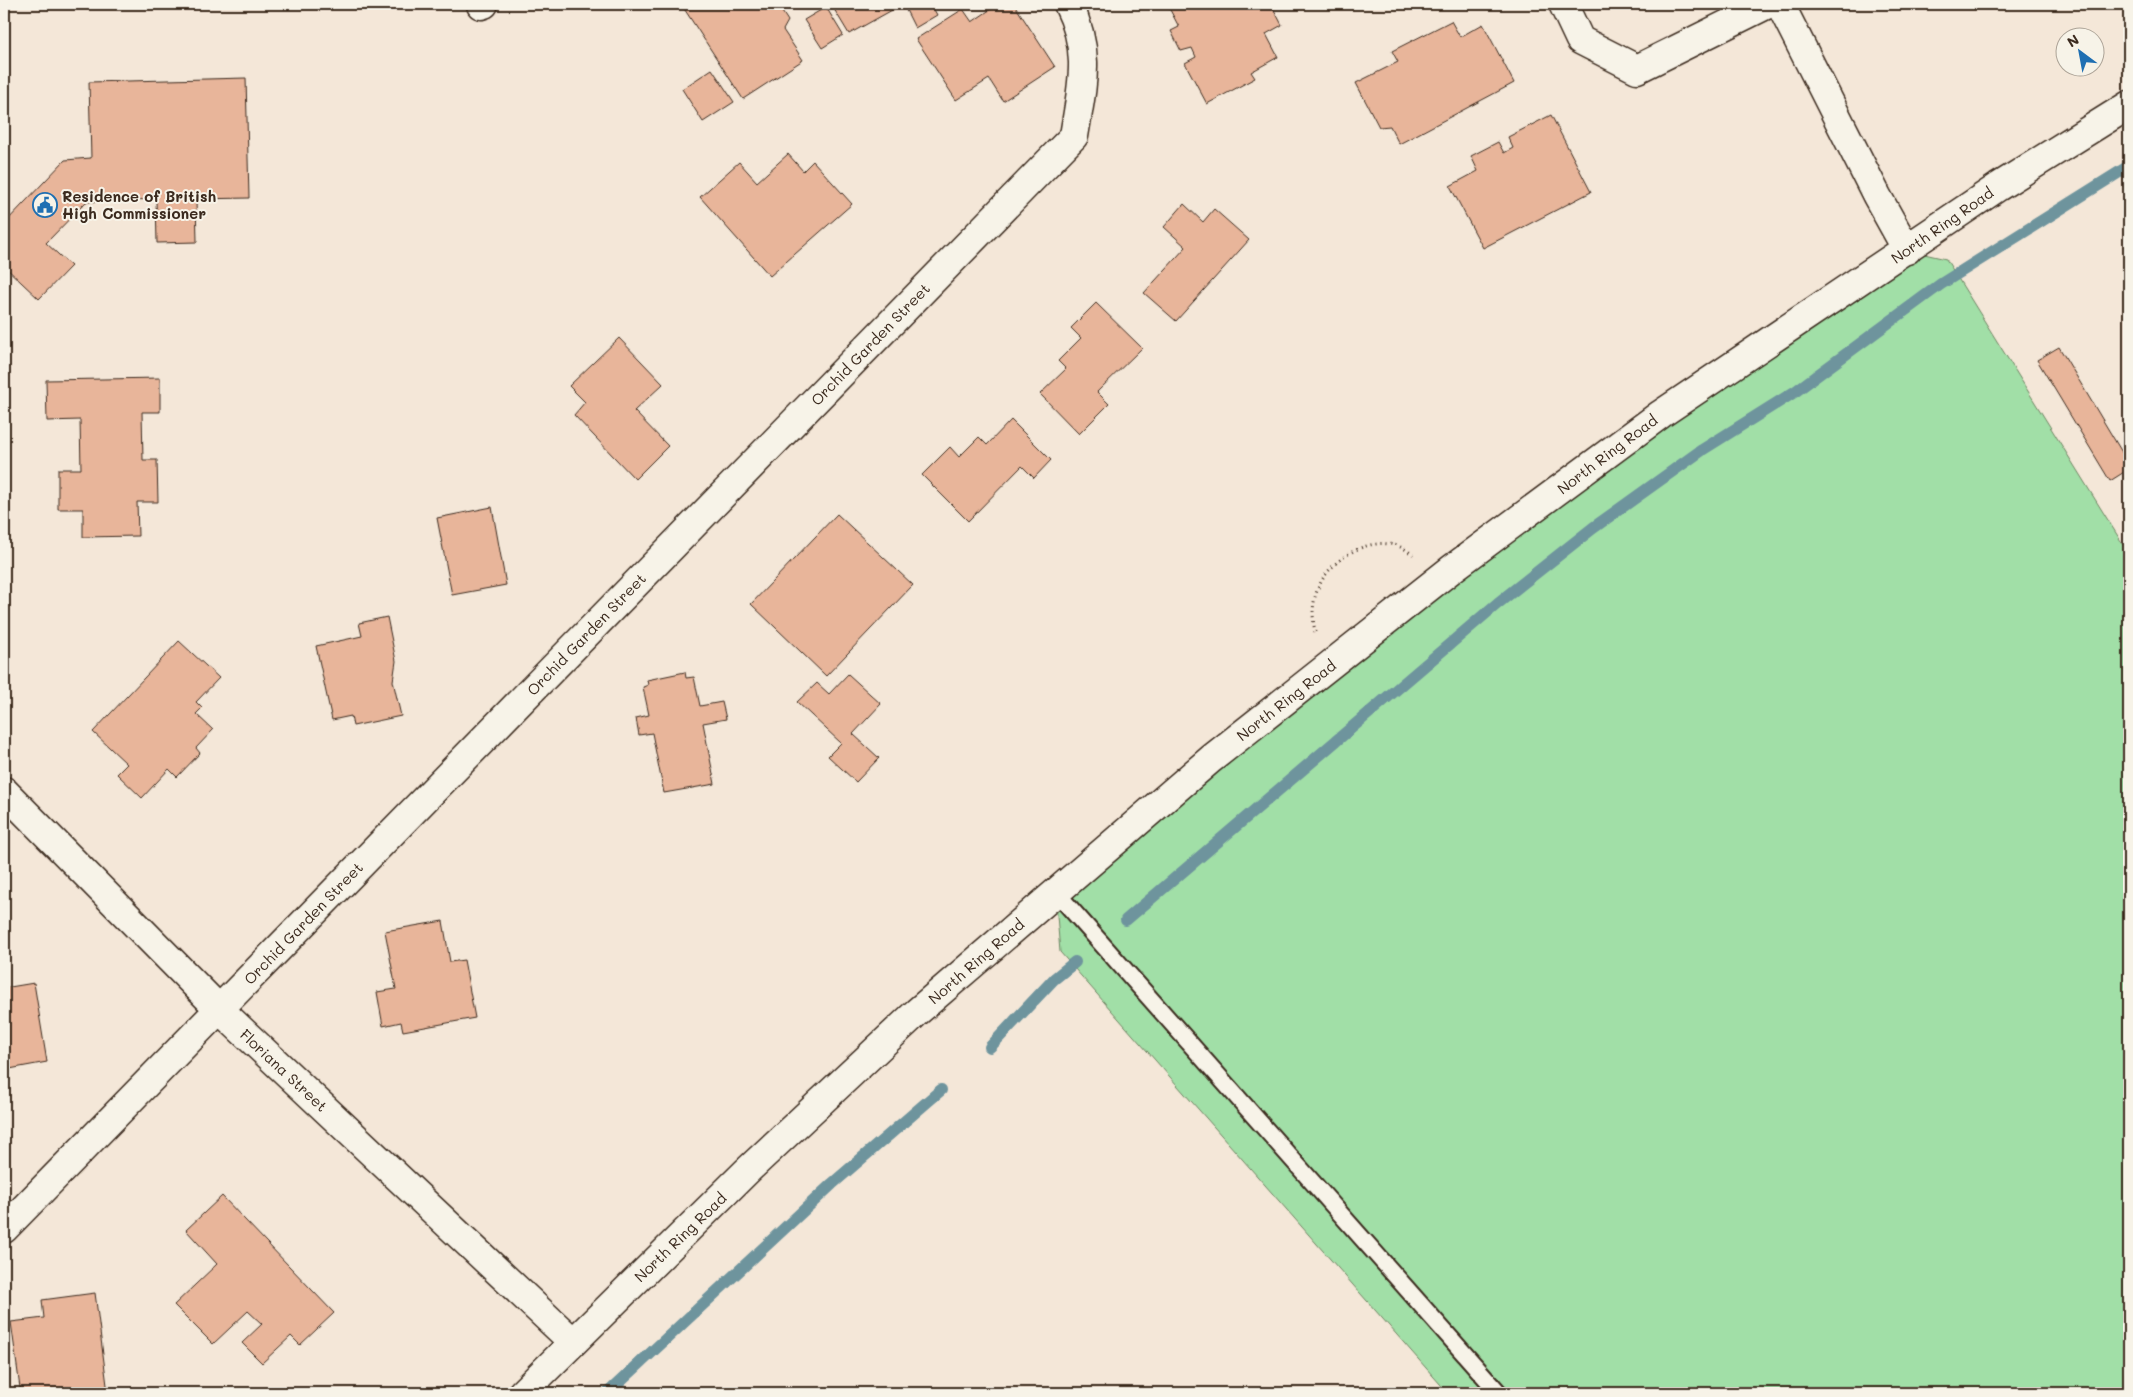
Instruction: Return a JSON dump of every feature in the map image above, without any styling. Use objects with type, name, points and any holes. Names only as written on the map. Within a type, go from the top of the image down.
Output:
[{"type":"street","name":"Orchid Garden Street","points":[[4,1229],[1074,136],[1084,66],[1078,24],[1068,4]]},
{"type":"street","points":[[1563,4],[1580,40],[1637,69],[1768,4]]},
{"type":"street","points":[[1780,4],[1877,196],[1907,250]]},
{"type":"street","name":"North Ring Road","points":[[522,1393],[748,1170],[917,1012],[1055,891],[1211,759],[1453,568],[1661,414],[1998,187],[2129,105]]},
{"type":"street","name":"Floriana Street","points":[[4,791],[219,1009],[573,1342]]},
{"type":"lane","points":[[1055,891],[1499,1393]]},
{"type":"path","points":[[1316,640],[1312,618],[1314,601],[1320,584],[1348,555],[1366,545],[1383,542],[1398,545],[1419,561]]},
{"type":"green space","points":[[1907,250],[1946,259],[2129,554],[2129,1393],[1448,1393],[1060,952],[1055,891],[1211,759]]},
{"type":"building","points":[[681,4],[777,4],[788,21],[783,30],[803,60],[743,99]]},
{"type":"building","points":[[831,4],[903,4],[849,34]]},
{"type":"building","points":[[916,4],[931,4],[937,15],[915,28],[906,10]]},
{"type":"building","points":[[991,4],[1014,4],[1055,67],[1003,101],[989,79],[956,100],[916,39],[963,9],[972,22],[994,7]]},
{"type":"building","points":[[1167,4],[1271,4],[1282,25],[1266,34],[1278,57],[1251,72],[1255,78],[1207,104],[1185,63],[1196,57],[1192,48],[1181,51],[1171,31],[1179,27]]},
{"type":"building","points":[[826,7],[843,35],[822,48],[804,20]]},
{"type":"building","points":[[1451,21],[1460,37],[1483,24],[1514,83],[1399,144],[1390,126],[1379,127],[1356,83],[1398,62],[1392,51]]},
{"type":"building","points":[[712,69],[734,102],[703,122],[682,89]]},
{"type":"building","points":[[246,78],[249,198],[196,199],[197,242],[157,243],[156,199],[86,202],[46,243],[71,266],[39,299],[4,266],[4,224],[65,160],[91,158],[89,82]]},
{"type":"building","points":[[1551,115],[1591,192],[1483,248],[1450,186],[1478,171],[1471,156],[1498,142],[1504,153],[1513,148],[1508,137]]},
{"type":"building","points":[[788,154],[803,171],[813,161],[852,204],[770,276],[700,197],[739,162],[757,182]]},
{"type":"building","points":[[1184,204],[1203,222],[1214,209],[1249,240],[1176,321],[1144,293],[1186,247],[1164,227]]},
{"type":"building","points":[[1096,303],[1142,348],[1097,392],[1109,404],[1079,434],[1040,394],[1066,369],[1058,361],[1081,338],[1071,328]]},
{"type":"building","points":[[619,338],[663,384],[634,411],[668,446],[635,479],[574,415],[585,402],[569,386]]},
{"type":"building","points":[[2059,347],[2129,464],[2129,469],[2110,481],[2037,360]]},
{"type":"building","points":[[160,378],[160,412],[142,412],[143,460],[157,460],[158,502],[137,502],[138,536],[83,537],[83,509],[58,509],[58,469],[81,469],[80,420],[47,421],[46,380]]},
{"type":"building","points":[[1011,420],[1051,460],[1034,478],[1022,466],[968,521],[922,475],[950,447],[959,457],[979,437],[987,445]]},
{"type":"building","points":[[492,507],[506,585],[452,595],[437,518]]},
{"type":"building","points":[[837,514],[913,585],[826,676],[751,604]]},
{"type":"building","points":[[387,617],[396,661],[393,681],[401,716],[353,726],[351,716],[332,720],[316,646],[362,636],[359,623]]},
{"type":"building","points":[[179,641],[219,678],[196,702],[202,708],[196,714],[213,730],[196,748],[200,753],[177,777],[169,769],[142,798],[117,774],[127,764],[93,732]]},
{"type":"building","points":[[685,672],[686,678],[694,677],[700,706],[722,702],[726,719],[703,723],[715,784],[664,793],[652,733],[639,735],[636,718],[649,715],[643,687],[648,685],[647,680]]},
{"type":"building","points":[[848,674],[881,704],[853,734],[879,758],[856,782],[828,756],[841,743],[797,702],[817,683],[829,694]]},
{"type":"building","points":[[443,921],[450,962],[464,960],[475,1018],[403,1031],[401,1022],[383,1026],[377,992],[396,989],[385,931]]},
{"type":"building","points":[[34,983],[47,1062],[4,1070],[4,988]]},
{"type":"building","points":[[222,1196],[334,1313],[300,1345],[291,1336],[262,1363],[242,1343],[262,1324],[248,1311],[213,1344],[174,1305],[217,1264],[186,1230]]},
{"type":"building","points":[[95,1293],[108,1393],[33,1393],[20,1388],[11,1322],[44,1318],[42,1300]]},
{"type":"waterway","points":[[1126,920],[1498,603],[1593,528],[1702,450],[1796,391],[1941,284],[2129,166]]},
{"type":"waterway","points":[[990,1047],[1054,979],[1075,962]]},
{"type":"waterway","points":[[608,1393],[832,1184],[941,1090]]},
{"type":"place","name":"Residence of British High Commissioner","points":[[45,205]]}]
